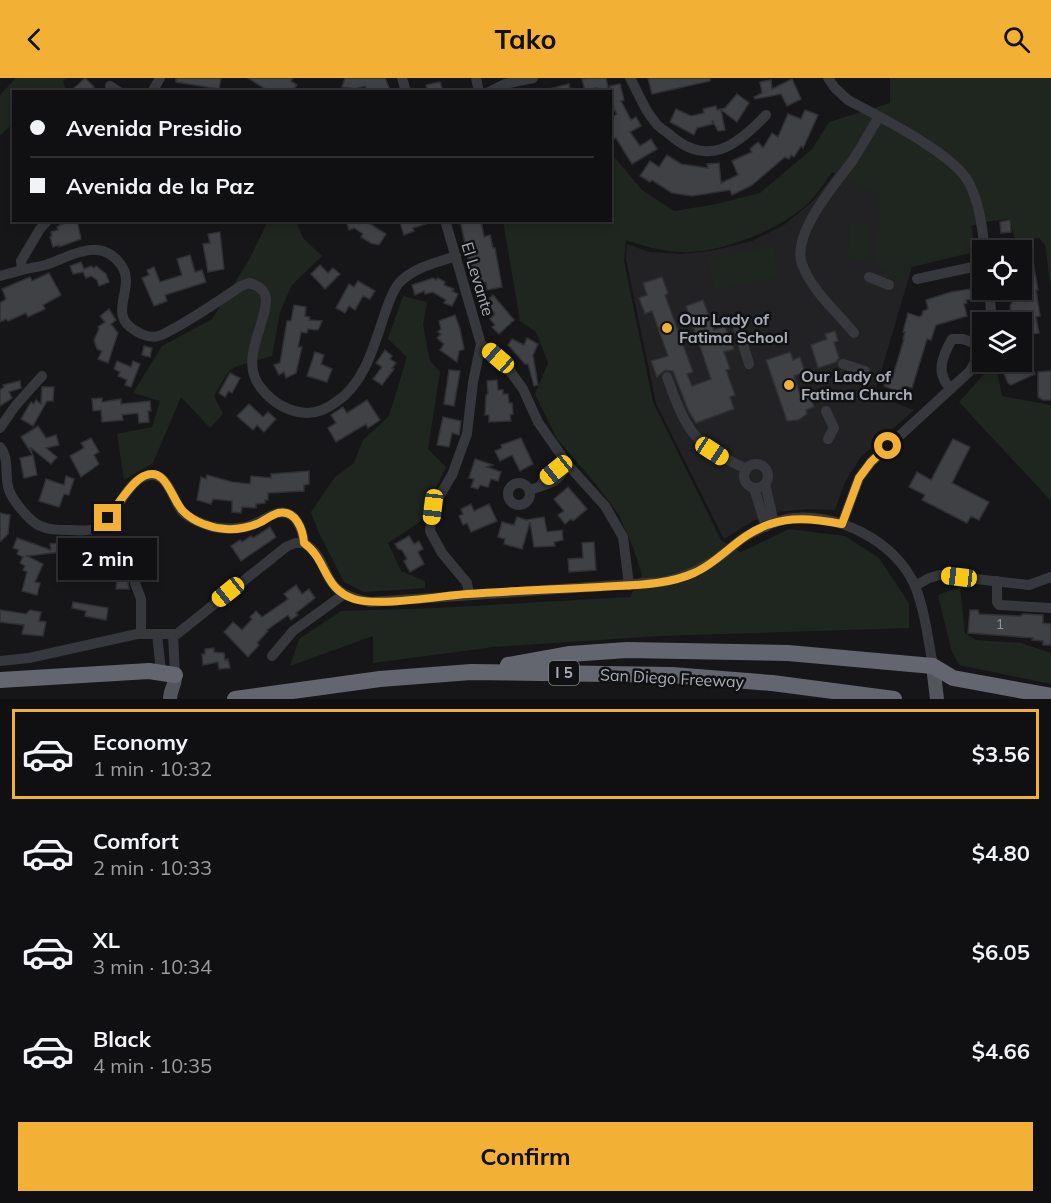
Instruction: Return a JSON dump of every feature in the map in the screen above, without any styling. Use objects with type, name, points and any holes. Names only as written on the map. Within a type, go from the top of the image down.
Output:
[{"type":"highway","points":[[471,672],[570,654],[627,650],[789,653],[933,666],[953,678],[1051,696]]},
{"type":"highway","name":"San Diego Freeway","points":[[235,699],[380,679],[471,672],[672,675],[772,683],[894,699]]},
{"type":"highway","points":[[0,681],[169,684]]},
{"type":"main road","points":[[933,666],[937,699]]},
{"type":"street","points":[[493,90],[505,84],[533,78]]},
{"type":"street","points":[[630,78],[655,122],[679,143],[699,152],[726,148],[750,132],[766,115]]},
{"type":"street","points":[[828,78],[848,100],[951,161],[969,182],[979,208],[984,240]]},
{"type":"street","points":[[854,333],[811,283],[801,262],[800,253],[805,232],[818,208],[879,117]]},
{"type":"street","points":[[22,270],[21,261],[46,222]]},
{"type":"street","name":"El Levante","points":[[445,222],[481,344]]},
{"type":"street","points":[[0,276],[42,266],[88,251],[99,250],[112,255],[124,270],[126,280],[121,306],[123,317],[138,333],[150,336],[159,336],[241,286],[249,283],[257,285],[263,290],[266,300],[252,355],[253,373],[256,380],[267,394],[286,409],[294,412],[315,413],[327,409],[342,399],[357,382],[376,340],[392,293],[400,283],[417,269],[456,256]]},
{"type":"street","points":[[917,279],[972,267]]},
{"type":"street","points":[[869,277],[889,285]]},
{"type":"street","points":[[736,324],[749,364]]},
{"type":"street","points":[[951,389],[940,373],[948,346],[952,339],[963,339],[972,343]]},
{"type":"street","points":[[481,344],[498,358],[523,389],[538,422],[568,465],[605,506],[623,537],[629,585]]},
{"type":"street","points":[[469,594],[467,583],[442,553],[430,531],[433,507],[452,474],[467,434],[473,382],[481,344]]},
{"type":"street","points":[[478,365],[489,358],[498,358]]},
{"type":"street","points":[[843,364],[865,371]]},
{"type":"street","points":[[842,524],[859,478],[871,462],[951,389],[972,366]]},
{"type":"street","points":[[0,428],[16,405],[42,376]]},
{"type":"street","points":[[667,377],[682,417],[694,435],[726,460],[747,469]]},
{"type":"street","points":[[826,411],[834,428],[828,439]]},
{"type":"street","points":[[0,447],[5,452],[9,490],[27,516],[38,525],[51,530],[97,528],[108,518],[135,483],[144,476],[153,474],[166,482],[182,511],[197,521],[226,529],[258,524],[278,513],[286,513],[293,517],[303,532],[304,543],[317,558],[329,582],[343,595],[370,602],[629,585],[678,579],[695,573],[713,562],[747,535],[786,519],[814,518],[842,524],[885,548],[902,564],[915,586],[927,628],[933,666]]},
{"type":"street","points":[[530,490],[541,485],[549,486],[568,465]]},
{"type":"street","points":[[759,486],[745,480],[747,469],[753,465],[763,467],[767,473],[759,486],[770,525]]},
{"type":"street","points":[[0,661],[29,658],[141,634],[177,634],[286,547],[304,543]]},
{"type":"street","points":[[915,586],[940,574],[1029,585],[1051,578]]},
{"type":"street","points":[[997,581],[999,605],[1051,608]]},
{"type":"street","points":[[135,583],[141,599],[141,634]]},
{"type":"street","points":[[272,656],[293,631],[343,595]]},
{"type":"street","points":[[157,634],[169,684]]},
{"type":"street","points":[[169,684],[172,634]]},
{"type":"shaded area","points":[[16,78],[67,78],[63,81],[66,90],[12,90],[12,125],[0,135],[0,95]]},
{"type":"shaded area","points":[[890,78],[1051,78],[1051,288],[1045,245],[1039,238],[1015,240],[1010,219],[971,226],[972,252],[911,264],[903,282],[877,265],[879,196],[832,172],[816,195],[787,220],[732,244],[696,252],[680,252],[666,251],[626,240],[624,261],[653,402],[721,540],[741,552],[789,529],[845,536],[879,558],[909,603],[909,628],[660,636],[494,647],[373,663],[373,636],[290,666],[299,639],[341,611],[630,597],[642,575],[619,515],[557,439],[535,394],[548,363],[536,332],[520,321],[503,222],[612,222],[612,154],[642,190],[674,211],[760,193],[812,149],[829,122],[890,103]]},
{"type":"shaded area","points":[[847,158],[968,199],[973,240],[972,253],[912,267],[874,395],[914,410],[861,457],[845,482],[835,510],[807,509],[778,512],[753,521],[724,539],[656,403],[626,259],[627,244],[649,252],[682,254],[715,250],[752,241],[784,225],[814,200]]},
{"type":"shaded area","points":[[268,222],[296,222],[303,238],[322,256],[292,285],[280,312],[272,356],[235,367],[228,372],[214,396],[223,414],[210,428],[181,397],[153,463],[124,480],[117,434],[152,427],[160,401],[133,393],[162,346],[212,319],[249,260]]},
{"type":"shaded area","points":[[850,223],[870,224],[869,259],[848,258]]},
{"type":"shaded area","points":[[773,246],[779,277],[714,290],[708,259]]},
{"type":"shaded area","points":[[403,296],[427,302],[423,325],[430,361],[440,372],[428,449],[446,467],[420,522],[388,543],[401,571],[425,581],[425,588],[364,592],[344,582],[311,512],[335,477],[354,463],[363,440],[389,416],[407,357],[388,339]]},
{"type":"shaded area","points":[[986,372],[997,372],[1002,396],[1051,405],[1051,501],[959,402]]},
{"type":"shaded area","points":[[960,587],[965,633],[976,640],[1021,643],[1051,653],[1051,684],[959,665],[951,649],[938,595]]},
{"type":"building","points":[[85,78],[94,87],[91,90],[72,90]]},
{"type":"building","points":[[176,78],[221,78],[219,89],[176,82]]},
{"type":"building","points":[[248,78],[293,78],[291,81],[297,85],[293,90],[267,90]]},
{"type":"building","points":[[345,78],[385,78],[390,90],[366,90],[365,86],[355,89],[342,87]]},
{"type":"building","points":[[606,78],[609,90],[598,90],[597,88],[585,90],[582,79]]},
{"type":"building","points":[[648,78],[710,78],[710,81],[652,94]]},
{"type":"building","points":[[792,79],[801,99],[787,106],[781,94],[755,99],[754,97],[762,93],[760,82],[771,80],[772,89]]},
{"type":"building","points":[[440,82],[442,90],[427,90],[426,85]]},
{"type":"building","points":[[569,84],[570,90],[549,90]]},
{"type":"building","points":[[620,84],[624,100],[621,101],[631,120],[636,117],[641,126],[630,132],[640,146],[651,139],[657,149],[632,164],[616,138],[612,140],[612,117],[617,114],[612,107],[610,86]]},
{"type":"building","points":[[737,94],[749,103],[737,122],[721,110],[725,130],[718,131],[712,120],[713,124],[697,128],[694,135],[670,122],[676,109],[691,116],[704,113],[703,109],[716,106],[717,110],[725,108]]},
{"type":"building","points":[[805,110],[818,115],[803,148],[801,146],[794,157],[791,155],[789,159],[785,157],[752,185],[732,195],[730,190],[692,196],[672,193],[652,180],[650,182],[640,176],[650,161],[659,167],[667,155],[681,164],[708,168],[707,164],[719,163],[721,183],[738,175],[732,161],[752,152],[750,149],[758,142],[763,148],[772,133],[778,137],[788,114],[801,119]]},
{"type":"building","points":[[1010,220],[1011,232],[1001,233],[1000,222]]},
{"type":"building","points":[[77,222],[81,239],[53,247],[51,232],[58,230],[57,227]]},
{"type":"building","points":[[347,222],[367,222],[386,234],[379,245],[361,237],[363,234],[354,228],[349,230]]},
{"type":"building","points":[[400,222],[432,222],[413,228],[414,231],[404,235]]},
{"type":"building","points":[[460,222],[481,222],[484,237],[490,235],[493,248],[495,248],[502,287],[487,290],[486,282],[479,283],[477,271],[471,272]]},
{"type":"building","points":[[220,232],[224,269],[208,272],[203,244],[210,243],[208,234]]},
{"type":"building","points":[[190,255],[195,272],[202,270],[206,282],[165,295],[167,301],[154,306],[142,278],[149,275],[147,270],[154,267],[160,282],[182,275],[177,259]]},
{"type":"building","points":[[1032,256],[1038,290],[1036,290],[1040,316],[1036,317],[1039,333],[1032,334],[1032,312],[1011,312],[1010,306],[1013,300],[1032,300]]},
{"type":"building","points":[[81,262],[84,269],[96,266],[106,274],[109,282],[99,286],[97,280],[91,276],[86,278],[83,272],[73,274],[70,266]]},
{"type":"building","points":[[320,265],[328,273],[333,268],[340,274],[325,289],[311,274]]},
{"type":"building","points":[[49,273],[61,295],[43,305],[45,309],[28,317],[26,313],[0,322],[0,303],[6,299],[2,289],[30,277],[32,281]]},
{"type":"building","name":"Our Lady of Fatima School","points":[[662,277],[668,293],[665,295],[693,372],[687,374],[692,386],[711,379],[686,306],[703,300],[714,330],[725,326],[734,349],[724,352],[730,369],[726,370],[735,395],[730,397],[734,409],[696,423],[688,410],[673,371],[665,370],[657,377],[651,361],[668,356],[652,311],[645,314],[639,298],[647,295],[643,283]]},
{"type":"building","points":[[433,278],[445,282],[444,285],[454,289],[452,291],[458,294],[452,306],[444,303],[446,300],[433,292],[425,294],[424,291],[415,295],[412,285]]},
{"type":"building","points":[[358,281],[375,291],[370,299],[363,296],[355,310],[349,306],[345,313],[336,308],[349,284],[354,287]]},
{"type":"building","points":[[970,289],[972,299],[966,300],[967,303],[964,304],[967,316],[936,325],[931,340],[927,339],[912,388],[908,387],[906,395],[884,386],[887,377],[892,379],[904,339],[905,332],[903,332],[908,313],[919,317],[923,311],[928,309],[926,300]]},
{"type":"building","points":[[493,295],[514,320],[499,334],[492,327],[495,325],[490,319],[495,314],[485,303]]},
{"type":"building","points":[[294,305],[306,307],[305,316],[310,317],[309,320],[322,321],[318,330],[308,329],[307,333],[301,332],[298,347],[302,347],[296,373],[286,378],[284,372],[279,375],[274,365],[280,363],[287,321],[291,321]]},
{"type":"building","points":[[109,309],[116,320],[111,324],[118,333],[108,363],[98,359],[102,351],[97,349],[94,340],[98,327],[105,322],[100,316]]},
{"type":"building","points":[[455,315],[464,349],[459,351],[457,362],[440,350],[444,344],[437,338],[441,334],[438,332],[441,329],[439,321]]},
{"type":"building","points":[[835,331],[838,341],[834,342],[839,358],[836,362],[818,368],[811,345],[827,339],[825,334]]},
{"type":"building","points":[[527,338],[538,344],[533,355],[538,385],[534,386],[528,364],[525,364],[508,345],[512,339],[524,345]]},
{"type":"building","points":[[144,346],[152,348],[150,357],[142,355]]},
{"type":"building","points":[[385,350],[392,356],[390,359],[396,363],[382,385],[373,379],[382,367],[376,363]]},
{"type":"building","points":[[315,352],[324,355],[321,364],[332,369],[327,382],[307,376]]},
{"type":"building","points":[[790,352],[793,360],[800,357],[805,372],[794,376],[800,394],[802,393],[804,399],[810,397],[814,407],[806,410],[807,414],[798,420],[787,421],[766,360]]},
{"type":"building","points":[[117,361],[131,367],[133,361],[140,364],[131,387],[125,385],[127,380],[118,376],[120,372],[114,369]]},
{"type":"building","points":[[1032,367],[1035,374],[1011,385],[1004,374],[1032,372]]},
{"type":"building","points":[[449,370],[460,371],[454,406],[444,404]]},
{"type":"building","points":[[1051,371],[1051,400],[1043,400],[1038,397],[1038,372]]},
{"type":"building","points":[[230,373],[240,378],[232,393],[229,391],[225,397],[219,393]]},
{"type":"building","points":[[497,380],[498,390],[503,390],[503,394],[508,394],[509,403],[512,403],[511,421],[489,422],[489,415],[485,415],[487,381]]},
{"type":"building","points":[[20,381],[21,388],[9,392],[12,398],[0,406],[0,390],[4,387],[3,385]]},
{"type":"building","points":[[42,387],[54,387],[53,401],[47,401],[33,426],[21,419],[31,402],[34,404],[36,400],[41,404]]},
{"type":"building","points":[[102,398],[102,402],[121,399],[121,404],[150,401],[149,422],[139,423],[138,413],[122,415],[123,420],[102,422],[101,410],[93,411],[92,399]]},
{"type":"building","points":[[367,400],[380,420],[368,428],[366,424],[336,442],[328,428],[336,423],[331,415],[343,407],[347,413]]},
{"type":"building","points":[[249,404],[263,417],[268,412],[276,419],[264,432],[257,425],[253,430],[237,416]]},
{"type":"building","points":[[443,417],[461,421],[459,435],[452,433],[449,447],[437,445]]},
{"type":"building","points":[[38,426],[46,438],[56,435],[59,445],[46,448],[57,457],[51,464],[31,448],[32,454],[21,437]]},
{"type":"building","points":[[91,438],[99,452],[94,455],[99,464],[81,477],[70,456],[84,448],[81,443]]},
{"type":"building","points":[[521,438],[533,464],[520,471],[512,455],[500,461],[495,451],[502,448],[501,445]]},
{"type":"building","points":[[953,439],[970,447],[952,483],[989,502],[979,520],[971,516],[967,523],[922,500],[925,495],[909,487],[917,472],[931,480]]},
{"type":"building","points":[[33,455],[37,475],[24,478],[20,458]]},
{"type":"building","points":[[475,459],[493,465],[487,467],[501,472],[498,481],[491,479],[488,487],[480,485],[478,489],[471,487],[474,479],[469,478]]},
{"type":"building","points":[[309,471],[309,484],[304,485],[304,491],[268,493],[268,500],[265,500],[265,503],[256,504],[256,508],[242,507],[241,513],[232,512],[232,501],[213,499],[211,504],[197,500],[201,477],[206,479],[207,475],[250,484],[251,476],[271,478],[271,474]]},
{"type":"building","points":[[66,476],[74,479],[69,495],[64,494],[59,507],[39,501],[46,479],[64,485]]},
{"type":"building","points":[[568,487],[587,509],[573,521],[571,519],[565,524],[558,515],[564,511],[554,499]]},
{"type":"building","points":[[471,504],[474,511],[489,504],[497,521],[471,532],[467,523],[463,525],[459,516],[463,514],[461,509]]},
{"type":"building","points":[[0,513],[10,515],[8,534],[0,542]]},
{"type":"building","points":[[517,517],[526,520],[544,517],[547,532],[562,530],[563,540],[554,542],[555,546],[534,547],[530,522],[522,549],[504,544],[505,539],[498,537],[502,522],[514,525]]},
{"type":"building","points":[[270,527],[276,537],[241,561],[231,546],[251,536],[253,538]]},
{"type":"building","points":[[409,536],[414,544],[419,541],[423,549],[418,552],[424,564],[410,572],[404,561],[407,559],[395,544]]},
{"type":"building","points":[[17,538],[51,550],[50,544],[59,543],[60,552],[27,556],[43,564],[35,582],[40,583],[37,595],[22,591],[27,572],[23,570],[25,566],[20,563],[23,557],[17,554],[19,550],[13,548]]},
{"type":"building","points":[[594,542],[596,570],[569,572],[568,559],[583,558],[582,543]]},
{"type":"building","points":[[64,550],[85,550],[86,560],[81,560],[81,564],[65,565]]},
{"type":"building","points":[[117,577],[130,577],[129,589],[116,589]]},
{"type":"building","points":[[296,585],[302,594],[309,589],[315,598],[291,620],[288,615],[267,630],[257,643],[259,645],[248,657],[224,632],[233,622],[242,630],[256,611],[262,617],[288,599],[284,594]]},
{"type":"building","points":[[73,602],[108,608],[106,620],[85,616],[86,611],[72,608]]},
{"type":"building","points":[[0,610],[26,614],[30,610],[41,612],[39,621],[46,622],[43,636],[22,634],[24,625],[0,622]]},
{"type":"building","points":[[970,610],[978,610],[979,614],[1043,615],[1043,623],[1051,624],[1051,645],[1043,645],[1043,641],[1032,640],[1033,638],[968,633]]},
{"type":"building","points":[[214,648],[214,652],[224,653],[230,668],[219,669],[218,662],[203,665],[202,654],[205,654],[205,649]]},
{"type":"place","name":"Our Lady of Fatima School","points":[[667,328]]},
{"type":"place","name":"Our Lady of Fatima Church","points":[[789,385]]},
{"type":"route","points":[[108,518],[135,483],[144,476],[153,474],[166,482],[182,511],[197,521],[212,526],[226,529],[246,527],[258,524],[278,513],[286,513],[300,525],[304,543],[314,552],[329,582],[343,595],[370,602],[662,582],[695,573],[747,535],[786,519],[814,518],[842,524],[859,478],[871,462],[888,446]]}]
